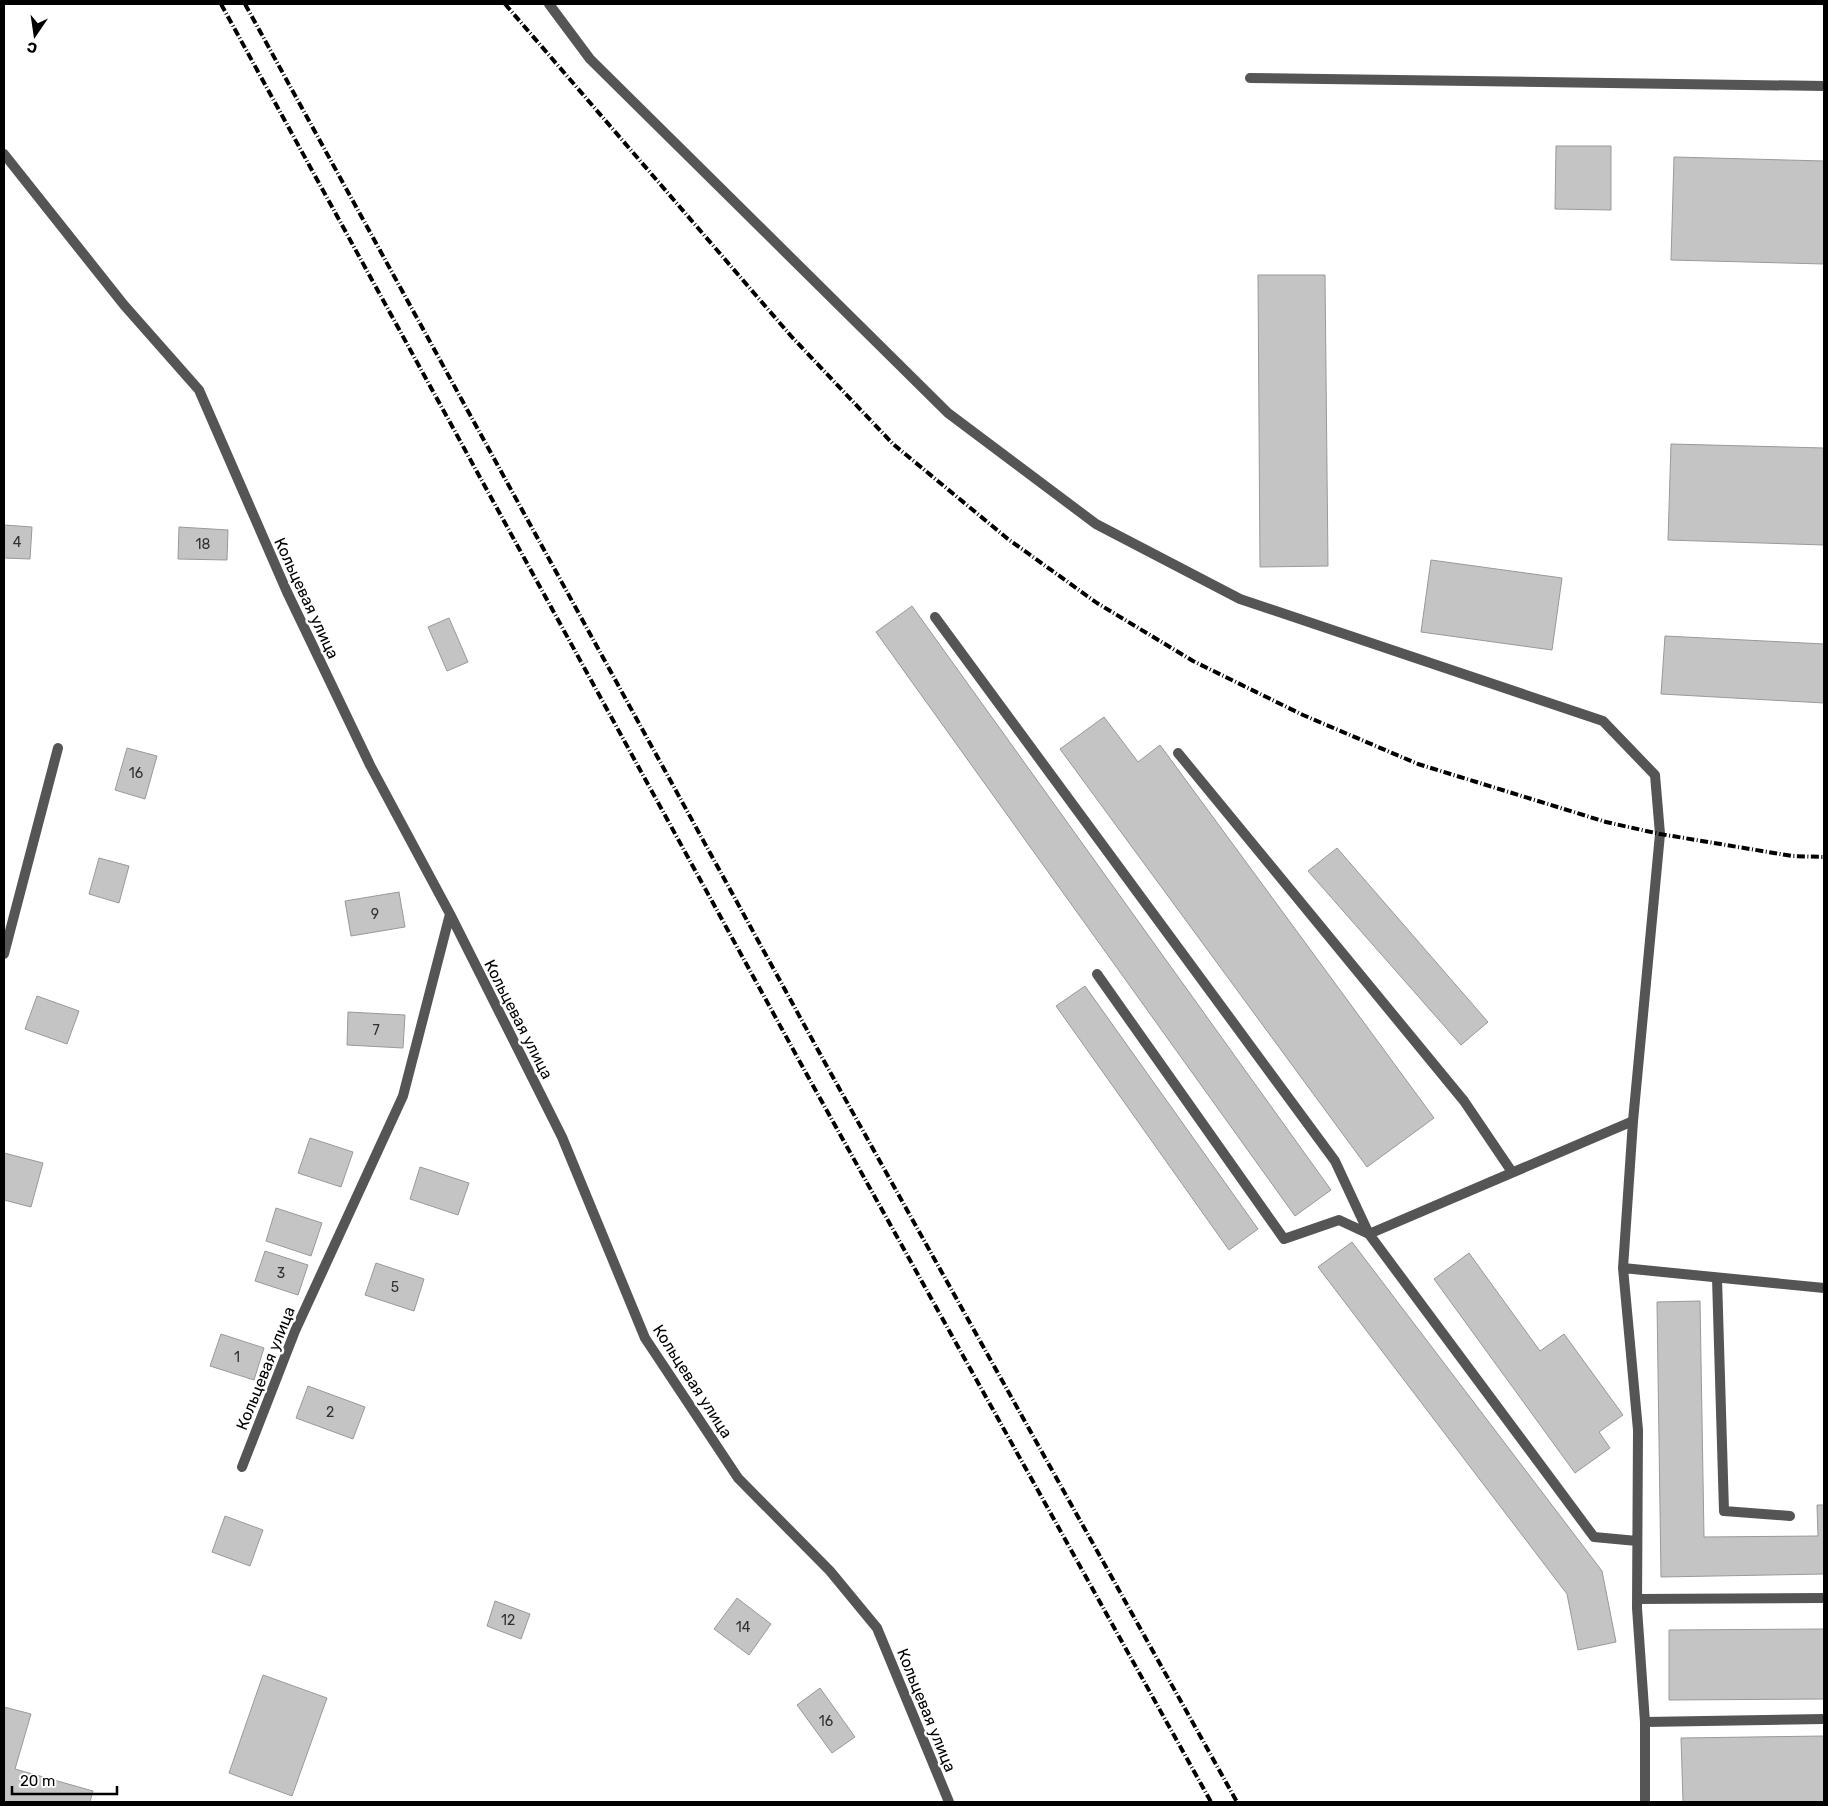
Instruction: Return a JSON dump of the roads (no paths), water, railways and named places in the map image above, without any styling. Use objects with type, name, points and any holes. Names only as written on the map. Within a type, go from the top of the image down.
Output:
[{"type":"street","points":[[549,4],[590,60],[948,413],[1096,524],[1240,598],[1604,722],[1655,775],[1660,834],[1633,1121],[1623,1268],[1638,1430],[1637,1599],[1645,1722],[1645,1802]]},
{"type":"street","points":[[1250,78],[1824,86]]},
{"type":"street","name":"Кольцевая улица","points":[[4,154],[124,305],[199,390],[295,609],[370,766],[450,914],[562,1137],[645,1338],[738,1478],[830,1571],[877,1628],[949,1802]]},
{"type":"street","points":[[935,617],[1335,1161],[1369,1234],[1594,1537],[1637,1541]]},
{"type":"street","points":[[4,954],[58,748]]},
{"type":"street","points":[[1178,753],[1464,1101],[1512,1172]]},
{"type":"street","name":"Кольцевая улица","points":[[242,1468],[295,1331],[402,1096],[450,914]]},
{"type":"street","points":[[1097,974],[1284,1239],[1339,1220],[1369,1234],[1633,1121]]},
{"type":"street","points":[[1623,1268],[1824,1288]]},
{"type":"street","points":[[1717,1278],[1724,1511],[1790,1516]]},
{"type":"street","points":[[1637,1599],[1824,1598]]},
{"type":"street","points":[[1645,1722],[1824,1719]]},
{"type":"railway","points":[[221,4],[806,1073],[1211,1802]]},
{"type":"railway","points":[[245,4],[824,1061],[1237,1802]]},
{"type":"railway","points":[[505,4],[791,336],[893,444],[1008,539],[1097,603],[1193,661],[1303,715],[1418,764],[1606,822],[1660,834],[1792,856],[1824,857]]}]
